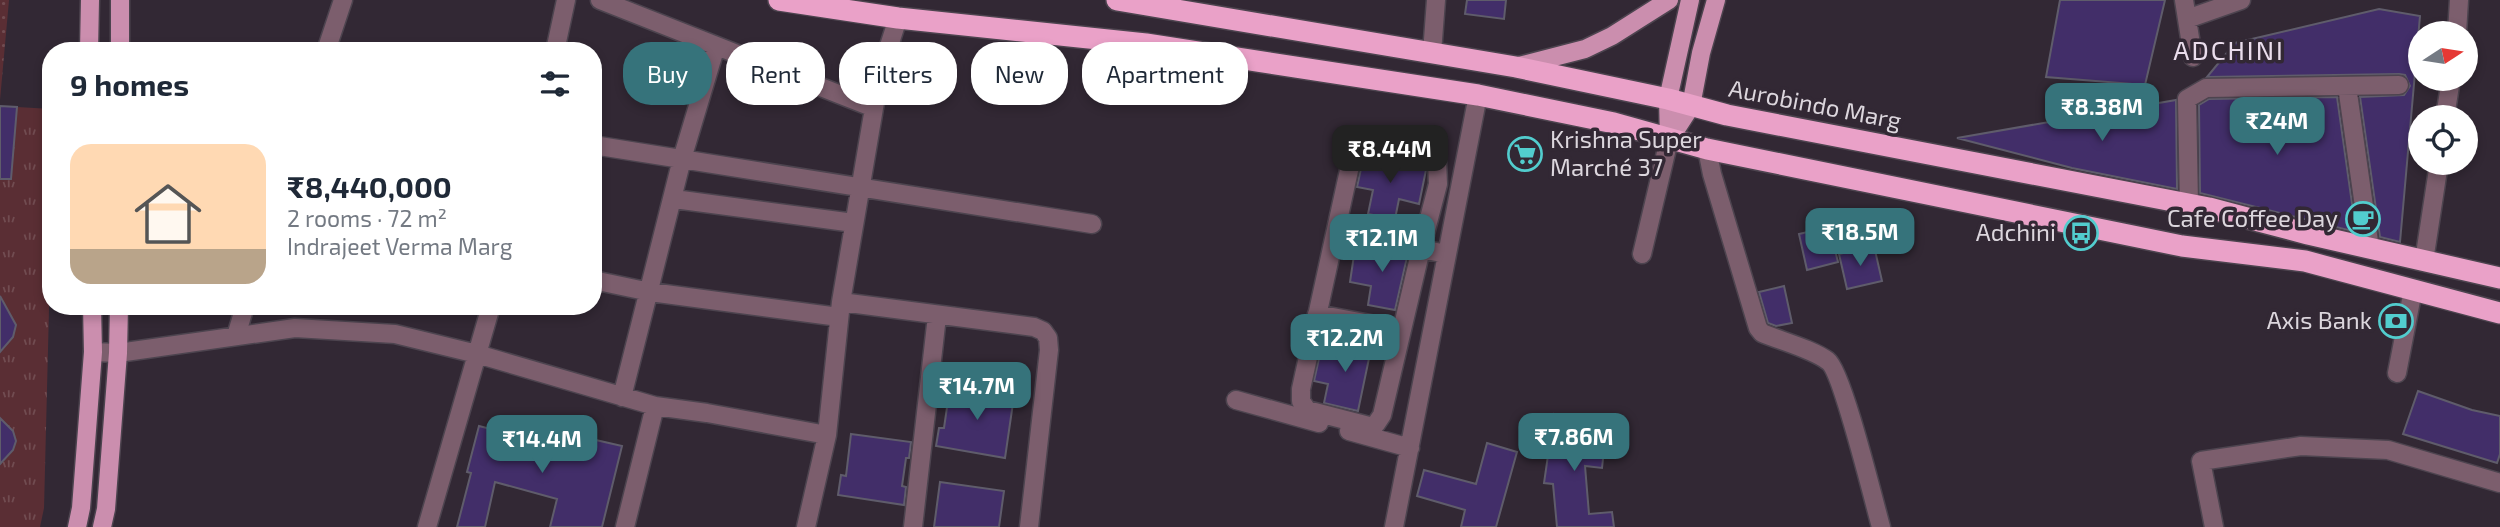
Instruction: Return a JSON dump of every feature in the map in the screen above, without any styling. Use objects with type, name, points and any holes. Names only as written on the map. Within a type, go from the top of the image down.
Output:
[{"type":"highway","points":[[779,0],[898,18],[1146,44],[1478,95],[1614,123],[1707,149],[2182,246],[2305,261],[2500,313]]},
{"type":"highway","name":"Aurobindo Marg","points":[[1117,0],[1516,67],[1691,106],[2189,204],[2500,278]]},
{"type":"main road","points":[[89,42],[90,0]]},
{"type":"main road","points":[[120,0],[120,42]]},
{"type":"main road","points":[[1516,67],[1585,49],[1612,36],[1669,0]]},
{"type":"main road","points":[[1669,140],[1668,99],[1690,0]]},
{"type":"main road","points":[[1669,140],[1691,106],[1701,53],[1716,0]]},
{"type":"main road","points":[[77,527],[81,508],[93,352],[92,315]]},
{"type":"main road","points":[[102,527],[106,509],[119,315]]},
{"type":"street","points":[[329,42],[343,0]]},
{"type":"street","points":[[557,42],[566,0]]},
{"type":"street","points":[[600,0],[874,108]]},
{"type":"street","points":[[1432,53],[1436,0]]},
{"type":"street","points":[[2184,0],[2193,57]]},
{"type":"street","points":[[2187,19],[2241,0]]},
{"type":"street","points":[[2458,21],[2459,0]]},
{"type":"street","points":[[806,527],[827,435],[840,310],[874,108],[881,71],[898,18]]},
{"type":"street","points":[[622,397],[682,159],[716,46]]},
{"type":"street","points":[[2189,204],[2187,99],[2206,88],[2399,85]]},
{"type":"street","points":[[2347,86],[2370,248]]},
{"type":"street","points":[[1394,527],[1478,95]]},
{"type":"street","points":[[1364,140],[1429,154],[1437,161],[1438,184],[1382,415],[1376,424],[1369,426],[1307,410],[1301,401],[1301,389],[1338,223],[1355,142],[1364,140]]},
{"type":"street","points":[[1642,254],[1669,140]]},
{"type":"street","points":[[602,146],[1092,224]]},
{"type":"street","points":[[1707,149],[1758,328],[1762,333],[1823,358],[1832,365],[1842,388],[1881,527]]},
{"type":"street","points":[[2424,261],[2437,175]]},
{"type":"street","points":[[674,199],[854,223]]},
{"type":"street","points":[[1338,223],[1423,242],[1447,254]]},
{"type":"street","points":[[602,282],[650,292],[840,310],[937,316],[1034,327],[1043,331],[1048,338],[1049,350],[1029,527]]},
{"type":"street","points":[[2398,373],[2413,290]]},
{"type":"street","points":[[1317,314],[1402,330]]},
{"type":"street","points":[[236,337],[242,315]]},
{"type":"street","points":[[426,527],[488,315]]},
{"type":"street","points":[[913,527],[937,316]]},
{"type":"street","points":[[93,352],[118,353],[295,328],[395,334],[477,354],[655,406],[827,435]]},
{"type":"street","points":[[1236,400],[1410,448]]},
{"type":"street","points":[[625,527],[655,406]]},
{"type":"street","points":[[2214,527],[2201,461],[2301,446],[2388,450],[2500,483]]},
{"type":"green space","points":[[0,0],[9,0],[0,100]]},
{"type":"green space","points":[[0,106],[42,108],[42,315],[49,315],[44,508],[40,527],[0,527]]},
{"type":"building","points":[[1467,0],[1506,0],[1504,19],[1465,14]]},
{"type":"building","points":[[2060,0],[2165,0],[2145,85],[2046,77]]},
{"type":"building","points":[[2379,9],[2420,16],[2420,21],[2408,21],[2408,82],[2405,75],[2399,74],[2207,77],[2235,43]]},
{"type":"building","points":[[2408,89],[2413,91],[2412,105],[2408,105],[2408,152],[2400,242],[2380,237],[2360,97],[2404,95]]},
{"type":"building","points":[[2337,97],[2356,232],[2200,193],[2199,105],[2209,99]]},
{"type":"building","points":[[2176,100],[2177,189],[2072,168],[1957,138]]},
{"type":"building","points":[[0,106],[17,107],[11,179],[0,179]]},
{"type":"building","points":[[1364,155],[1426,170],[1419,204],[1399,199],[1395,219],[1368,214],[1373,190],[1357,187]]},
{"type":"building","points":[[1829,227],[1838,262],[1807,270],[1799,234]]},
{"type":"building","points":[[1382,240],[1410,244],[1395,310],[1368,305],[1371,286],[1350,282],[1354,255],[1378,259]]},
{"type":"building","points":[[1874,246],[1882,281],[1847,289],[1839,254]]},
{"type":"building","points":[[1784,286],[1792,323],[1776,326],[1768,323],[1759,292]]},
{"type":"building","points":[[0,296],[16,325],[13,337],[0,352]]},
{"type":"building","points":[[1341,337],[1372,344],[1358,411],[1324,403],[1328,384],[1314,381],[1320,354],[1336,358]]},
{"type":"building","points":[[950,387],[1014,396],[1005,458],[936,446],[939,428],[944,428]]},
{"type":"building","points":[[2418,391],[2472,410],[2500,416],[2500,454],[2497,463],[2403,434]]},
{"type":"building","points":[[1554,414],[1585,419],[1582,438],[1605,441],[1602,468],[1585,466],[1589,514],[1612,512],[1614,527],[1557,527],[1553,484],[1544,483]]},
{"type":"building","points":[[0,418],[13,431],[16,441],[13,450],[0,464]]},
{"type":"building","points":[[479,426],[525,438],[527,429],[585,445],[587,438],[622,446],[602,527],[550,527],[557,499],[495,482],[485,527],[457,527],[471,473],[467,472]]},
{"type":"building","points":[[851,434],[911,442],[902,486],[906,487],[904,505],[838,495],[841,475],[846,476]]},
{"type":"building","points":[[1487,443],[1517,452],[1496,527],[1461,527],[1465,510],[1417,496],[1424,470],[1476,484]]},
{"type":"building","points":[[940,482],[1004,491],[999,527],[934,527]]},
{"type":"place","name":"Krishna Super Marché 37","points":[[1525,154]]},
{"type":"place","name":"Cafe Coffee Day","points":[[2363,219]]},
{"type":"place","name":"Adchini","points":[[2081,233]]},
{"type":"place","name":"Axis Bank","points":[[2396,321]]},
{"type":"district","name":"ADCHINI","points":[[2229,51]]}]
